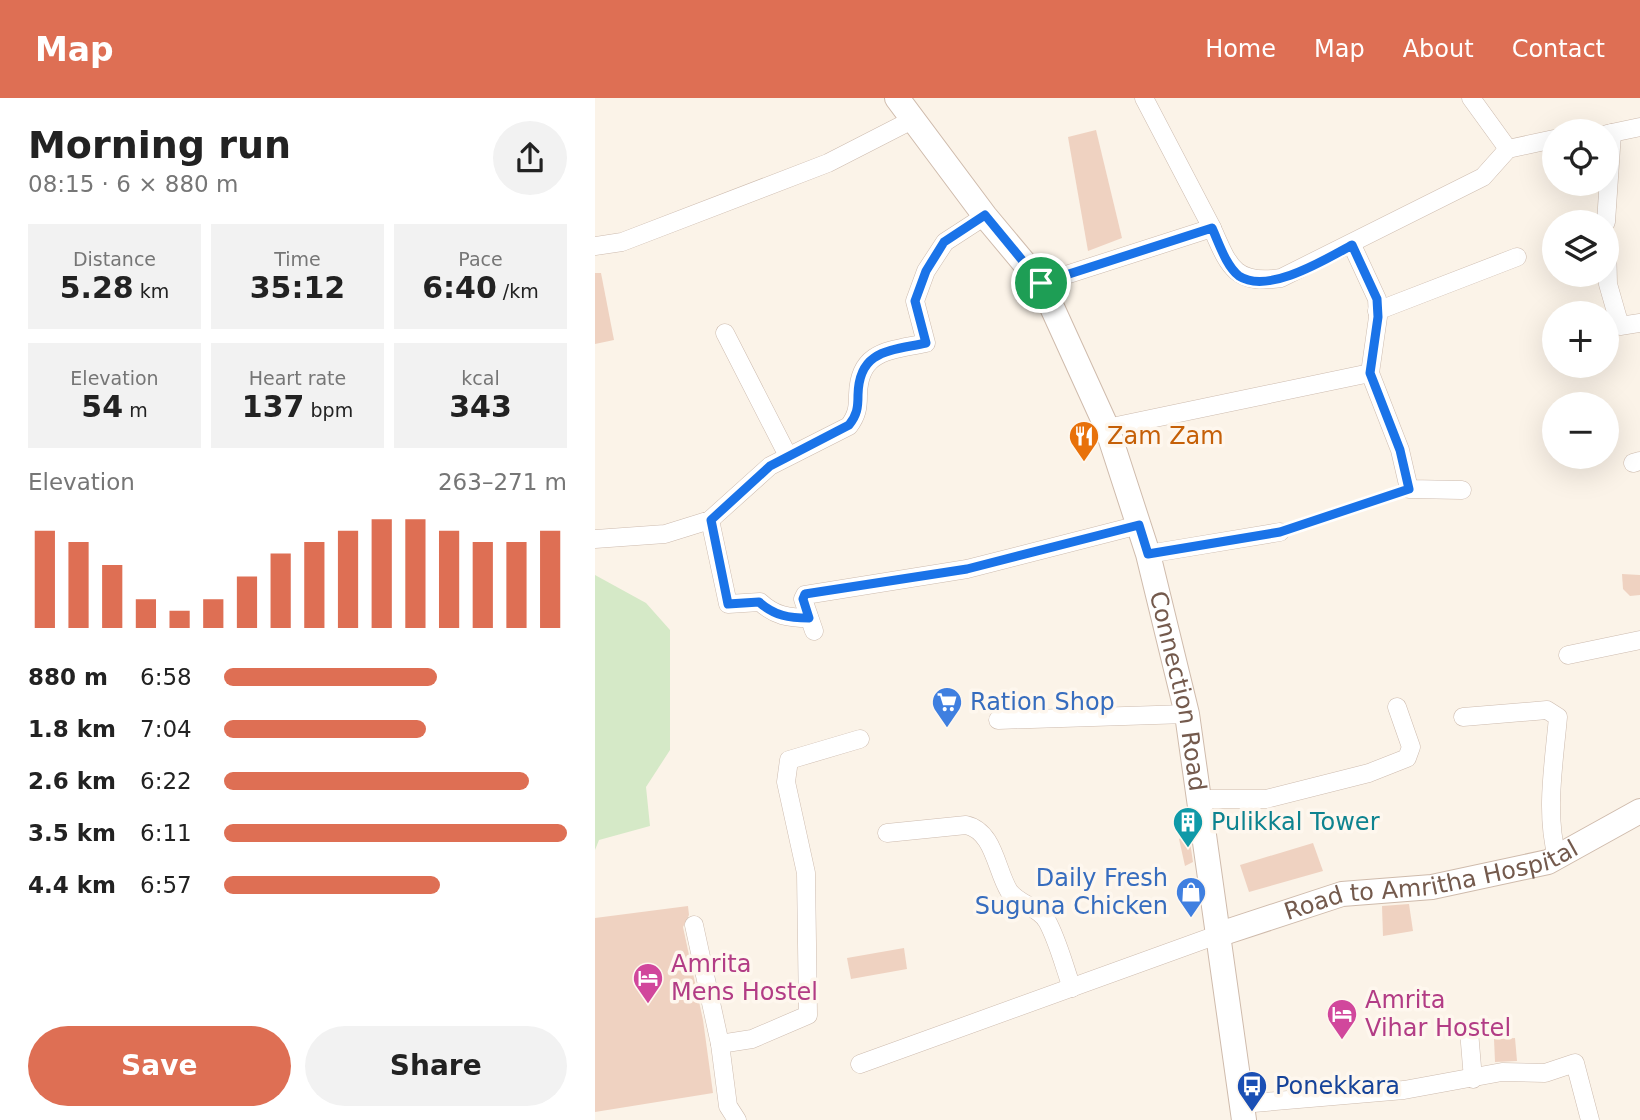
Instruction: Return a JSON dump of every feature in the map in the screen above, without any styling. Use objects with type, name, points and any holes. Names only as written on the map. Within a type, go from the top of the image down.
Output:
[{"type":"street","name":"Connection Road","points":[[897,98],[985,215],[1041,283],[1107,428],[1148,554],[1187,714],[1243,1112]]},
{"type":"street","points":[[1144,98],[1224,255],[1238,275],[1256,282],[1281,278],[1352,245],[1483,177],[1508,149],[1542,141]]},
{"type":"street","points":[[1471,98],[1508,149]]},
{"type":"street","points":[[595,246],[622,242],[828,163],[914,119]]},
{"type":"street","points":[[1619,132],[1640,127]]},
{"type":"street","points":[[595,539],[665,534],[711,520],[770,466],[849,425],[857,416],[858,379],[866,362],[885,352],[926,343],[915,301],[926,271],[944,242],[985,215]]},
{"type":"street","points":[[1041,283],[1212,228]]},
{"type":"street","points":[[1352,245],[1377,299],[1370,373],[1400,450],[1409,489],[1462,490]]},
{"type":"street","points":[[1377,311],[1517,257]]},
{"type":"street","points":[[1609,287],[1619,326],[1640,323]]},
{"type":"street","points":[[725,333],[788,456]]},
{"type":"street","points":[[1107,428],[1370,373]]},
{"type":"street","points":[[711,520],[728,604],[759,602],[771,612],[812,624],[803,599],[805,594],[967,569],[1139,525]]},
{"type":"street","points":[[1148,554],[1280,532]]},
{"type":"street","points":[[1568,655],[1640,640]]},
{"type":"street","points":[[1199,799],[1266,799],[1369,773],[1407,758],[1411,747],[1397,707]]},
{"type":"street","points":[[1463,718],[1548,710],[1558,718],[1552,812],[1552,836],[1557,857]]},
{"type":"street","points":[[998,720],[1187,714]]},
{"type":"street","points":[[720,1044],[752,1039],[808,1015],[806,873],[786,782],[789,760],[860,739]]},
{"type":"street","name":"Road to Amritha Hospital","points":[[1217,935],[1342,894],[1432,887],[1548,862],[1640,811]]},
{"type":"street","points":[[887,833],[967,825],[976,827],[984,835],[1010,892],[1039,911],[1047,921],[1072,988]]},
{"type":"street","points":[[694,925],[720,1044],[728,1106],[737,1120]]},
{"type":"street","points":[[860,1063],[1217,935]]},
{"type":"street","points":[[1469,1031],[1473,1079]]},
{"type":"street","points":[[1243,1112],[1473,1079],[1502,1072],[1545,1073],[1575,1063],[1590,1120]]},
{"type":"path","points":[[1280,532],[1409,489]]},
{"type":"green space","points":[[595,575],[646,603],[670,630],[670,750],[646,787],[650,826],[599,840],[595,850]]},
{"type":"building","points":[[1096,130],[1122,238],[1088,251],[1068,137]]},
{"type":"building","points":[[595,273],[601,273],[614,340],[595,344]]},
{"type":"building","points":[[1622,574],[1640,575],[1640,595],[1630,596],[1623,589]]},
{"type":"building","name":"Pulikkal Tower","points":[[1189,835],[1193,862],[1185,866],[1179,839]]},
{"type":"building","points":[[1313,843],[1323,871],[1249,892],[1240,865]]},
{"type":"building","points":[[1409,904],[1413,931],[1383,936],[1382,906]]},
{"type":"building","name":"Amrita Mens Hostel","points":[[688,906],[689,915],[683,927],[703,1020],[713,1093],[595,1112],[595,918]]},
{"type":"building","points":[[904,948],[907,969],[851,979],[847,958]]},
{"type":"building","points":[[1515,1038],[1517,1061],[1495,1062],[1494,1039]]},
{"type":"place","name":"Zam Zam","points":[[1084,463]]},
{"type":"place","name":"Ration Shop","points":[[947,729]]},
{"type":"place","name":"Pulikkal Tower","points":[[1188,849]]},
{"type":"place","name":"Daily Fresh Suguna Chicken","points":[[1191,919]]},
{"type":"place","name":"Amrita Mens Hostel","points":[[648,1005]]},
{"type":"place","name":"Amrita Vihar Hostel","points":[[1342,1041]]},
{"type":"place","name":"Ponekkara","points":[[1252,1113]]},
{"type":"route","points":[[985,215],[1041,283],[1212,228],[1224,255],[1238,275],[1256,282],[1281,278],[1352,245],[1377,299],[1378,317],[1370,373],[1400,450],[1409,489],[1280,532],[1148,554],[1139,525],[967,569],[805,594],[803,599],[809,618],[789,618],[771,612],[759,602],[728,604],[723,591],[711,520],[770,466],[849,425],[857,416],[858,379],[866,362],[885,352],[926,343],[915,301],[926,271],[944,242],[985,215]]}]
